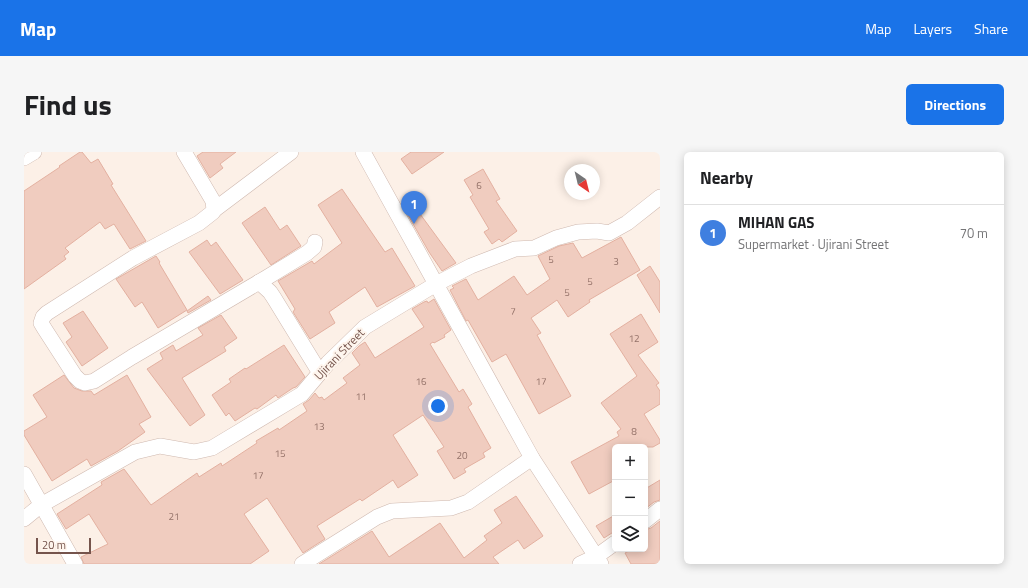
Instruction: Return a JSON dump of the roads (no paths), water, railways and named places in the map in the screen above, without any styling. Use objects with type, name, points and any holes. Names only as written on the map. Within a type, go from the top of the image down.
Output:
[{"type":"street","points":[[24,158],[34,152]]},
{"type":"street","points":[[184,152],[213,201],[214,210]]},
{"type":"street","points":[[291,152],[199,223],[133,258],[47,313],[41,320],[41,323],[75,376],[80,381],[89,383],[259,282],[307,252],[314,247],[315,242]]},
{"type":"street","points":[[363,152],[532,458],[599,560]]},
{"type":"street","name":"Ujirani Street","points":[[24,519],[42,505],[135,452],[160,446],[194,452],[212,448],[302,394],[320,373],[365,327],[436,284],[471,266],[515,249],[534,248],[556,238],[578,232],[597,231],[609,233],[659,202]]},
{"type":"street","points":[[259,282],[270,292],[320,373]]},
{"type":"street","points":[[302,564],[377,517],[392,510],[451,508],[468,502],[532,458]]},
{"type":"street","points":[[24,474],[75,564]]},
{"type":"street","points":[[648,518],[660,509]]},
{"type":"street","points":[[580,564],[599,560],[612,546]]},
{"type":"place","name":"MIHAN GAS","points":[[414,224]]}]
